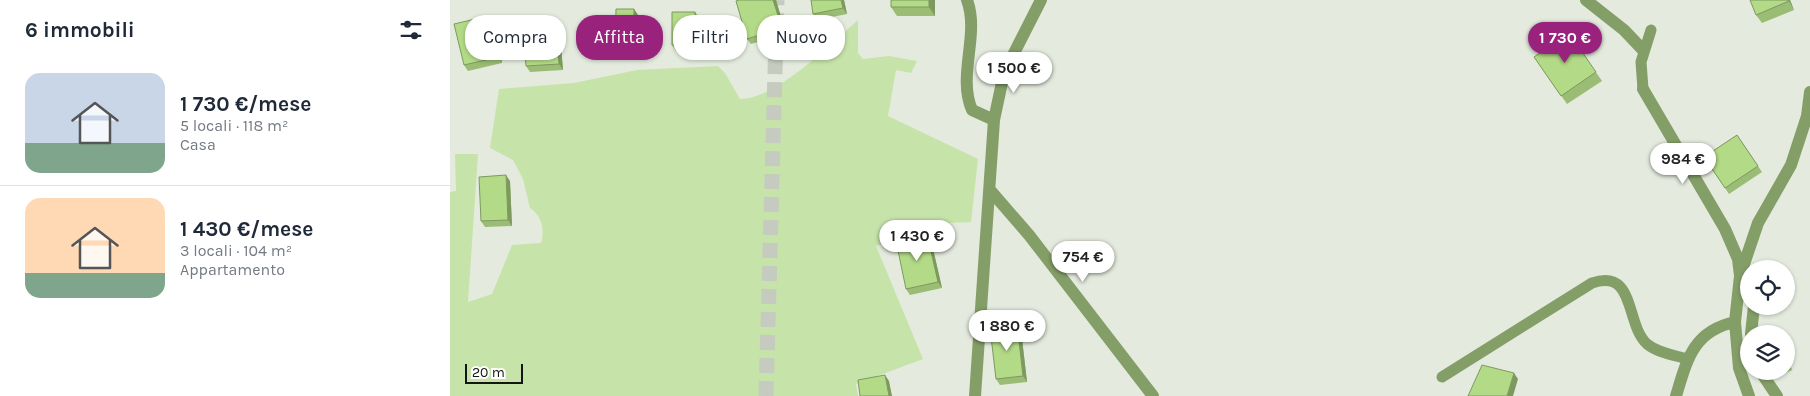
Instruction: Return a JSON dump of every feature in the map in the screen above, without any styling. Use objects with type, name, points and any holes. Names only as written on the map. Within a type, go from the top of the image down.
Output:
[{"type":"street","points":[[967,0],[971,32],[967,70],[968,100],[972,110],[994,120]]},
{"type":"street","points":[[975,396],[994,120],[1004,73],[1041,0]]},
{"type":"street","points":[[1586,0],[1624,30],[1643,50]]},
{"type":"street","points":[[1643,89],[1725,229],[1740,264]]},
{"type":"street","points":[[1749,260],[1758,223],[1791,165],[1806,116],[1810,92]]},
{"type":"street","points":[[990,190],[1029,235],[1153,396]]},
{"type":"street","points":[[1740,300],[1735,322],[1739,368],[1749,396]]},
{"type":"street","points":[[1676,396],[1687,358],[1700,339],[1722,325],[1735,322]]},
{"type":"street","points":[[1766,380],[1777,396]]},
{"type":"lane","points":[[1643,89],[1641,62],[1643,50],[1651,30]]},
{"type":"lane","points":[[1442,377],[1592,283],[1604,279],[1615,282],[1625,292],[1638,334],[1646,343],[1656,350],[1687,358]]},
{"type":"green space","points":[[858,20],[858,53],[863,59],[889,56],[917,61],[911,73],[896,70],[888,116],[978,159],[971,222],[947,223],[876,246],[923,359],[856,384],[858,396],[450,396],[450,192],[456,191],[455,154],[478,154],[468,302],[492,294],[512,245],[541,243],[542,238],[542,224],[530,208],[523,179],[513,160],[490,148],[499,89],[574,83],[637,70],[718,66],[725,73],[740,99],[755,97],[786,80],[813,60],[845,60],[845,32]]},
{"type":"building","points":[[773,0],[778,15],[757,15],[757,36],[747,39],[747,15],[740,15],[736,1]]},
{"type":"building","points":[[811,0],[841,0],[843,8],[813,14]]},
{"type":"building","points":[[891,0],[929,0],[929,7],[891,7]]},
{"type":"building","points":[[1750,0],[1788,0],[1789,1],[1756,15]]},
{"type":"building","points":[[616,9],[634,9],[634,15],[616,15]]},
{"type":"building","points":[[672,12],[695,12],[695,15],[673,15],[672,45]]},
{"type":"building","points":[[465,21],[465,60],[485,60],[464,65],[454,24]]},
{"type":"building","points":[[1569,33],[1596,72],[1561,96],[1534,57]]},
{"type":"building","points":[[526,60],[559,60],[559,64],[526,66]]},
{"type":"building","points":[[1737,135],[1758,166],[1725,188],[1704,157]]},
{"type":"building","points":[[506,175],[508,220],[481,221],[479,177]]},
{"type":"building","points":[[927,234],[938,282],[906,289],[896,241]]},
{"type":"building","points":[[1017,324],[1023,376],[996,379],[990,328]]},
{"type":"building","points":[[1482,365],[1514,373],[1507,396],[1468,396]]},
{"type":"building","points":[[885,375],[889,396],[860,396],[858,380]]},
{"type":"tunnel","points":[[766,396],[777,0]]}]
